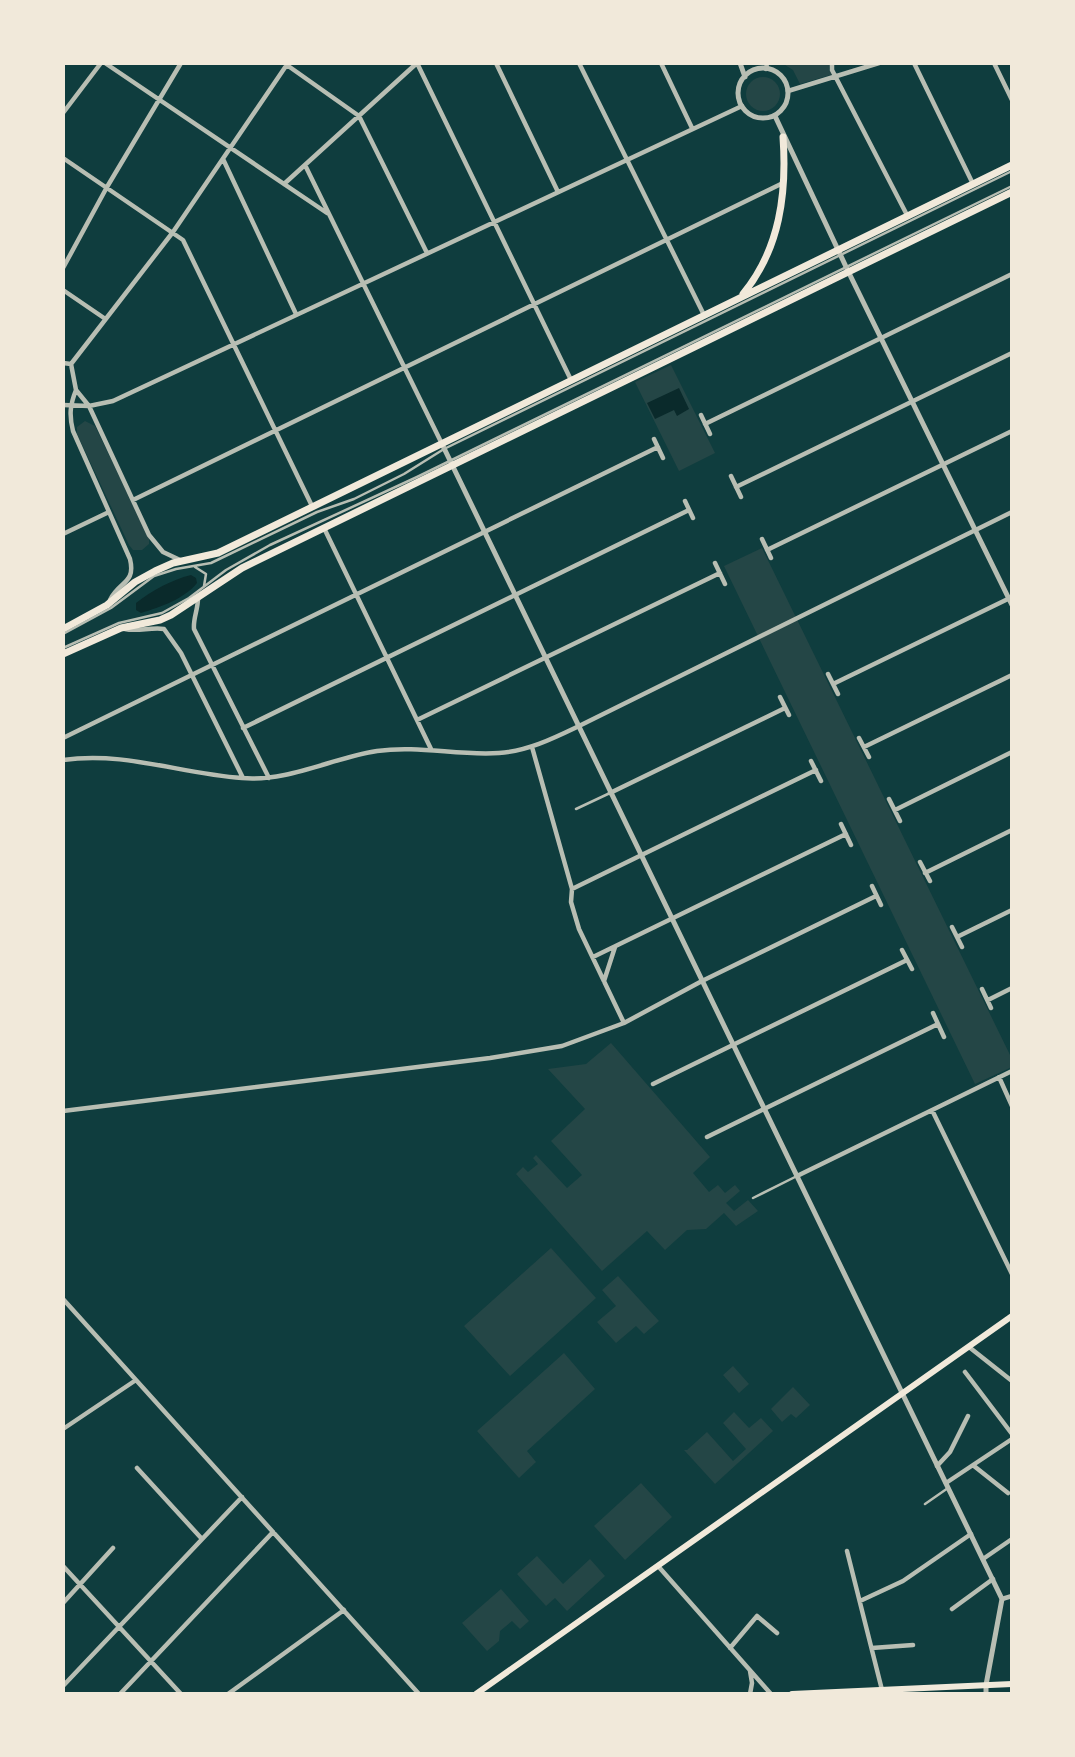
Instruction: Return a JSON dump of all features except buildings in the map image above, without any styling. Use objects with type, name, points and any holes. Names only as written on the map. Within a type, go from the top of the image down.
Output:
[{"type":"main road","points":[[741,296],[759,274],[769,254],[784,183],[783,136]]},
{"type":"main road","points":[[63,632],[155,571],[173,563],[190,564],[218,553],[443,446],[741,296],[839,252],[1012,165]]},
{"type":"main road","points":[[63,654],[121,628],[160,620],[242,568],[451,462],[847,268],[1012,192]]},
{"type":"main road","points":[[476,1694],[1012,1316]]},
{"type":"main road","points":[[792,1694],[1012,1684]]},
{"type":"street","points":[[63,114],[103,63],[327,213]]},
{"type":"street","points":[[63,268],[107,187],[181,63]]},
{"type":"street","points":[[284,184],[417,63],[571,380]]},
{"type":"street","points":[[496,63],[558,192]]},
{"type":"street","points":[[579,63],[704,315]]},
{"type":"street","points":[[661,63],[692,128]]},
{"type":"street","points":[[740,63],[744,77],[739,91],[742,106],[753,116],[775,116],[785,105],[788,91],[783,78],[755,63]]},
{"type":"street","points":[[832,63],[831,68],[907,216]]},
{"type":"street","points":[[788,91],[879,63]]},
{"type":"street","points":[[914,63],[973,184]]},
{"type":"street","points":[[994,63],[1012,100]]},
{"type":"street","points":[[190,564],[177,560],[157,547],[89,407],[76,390],[71,364],[173,232],[286,64],[359,116],[427,253]]},
{"type":"street","points":[[744,77],[764,67]]},
{"type":"street","points":[[63,405],[89,407],[113,401],[742,106]]},
{"type":"street","points":[[775,116],[912,402],[1011,600],[833,684]]},
{"type":"street","points":[[63,158],[183,240],[312,506]]},
{"type":"street","points":[[223,159],[296,314]]},
{"type":"street","points":[[306,165],[1002,1599],[986,1694]]},
{"type":"street","points":[[133,500],[784,183]]},
{"type":"street","points":[[705,424],[1012,274]]},
{"type":"street","points":[[63,290],[104,318]]},
{"type":"street","points":[[736,487],[1012,353]]},
{"type":"street","points":[[63,362],[71,364]]},
{"type":"street","points":[[76,390],[69,418],[73,431],[133,570],[130,579],[113,593],[107,605]]},
{"type":"street","points":[[701,415],[710,434]]},
{"type":"street","points":[[767,550],[1012,431]]},
{"type":"street","points":[[654,439],[663,458]]},
{"type":"street","points":[[63,738],[658,447]]},
{"type":"street","points":[[731,476],[741,497]]},
{"type":"street","points":[[685,501],[693,518]]},
{"type":"street","points":[[243,728],[689,510]]},
{"type":"street","points":[[63,534],[109,512]]},
{"type":"street","points":[[63,760],[91,757],[127,758],[243,779],[269,778],[376,751],[431,749],[499,753],[532,747],[1012,512]]},
{"type":"street","points":[[324,528],[431,749]]},
{"type":"street","points":[[762,539],[771,558]]},
{"type":"street","points":[[715,563],[725,584]]},
{"type":"street","points":[[417,720],[720,573]]},
{"type":"street","points":[[198,597],[198,608],[193,620],[194,629],[269,778]]},
{"type":"street","points":[[121,628],[164,629],[181,653],[243,779]]},
{"type":"street","points":[[828,674],[838,694]]},
{"type":"street","points":[[864,747],[1012,675]]},
{"type":"street","points":[[780,697],[789,715]]},
{"type":"street","points":[[610,793],[785,708]]},
{"type":"street","points":[[859,738],[869,757]]},
{"type":"street","points":[[532,747],[572,889],[573,913],[624,1023]]},
{"type":"street","points":[[895,810],[1012,752]]},
{"type":"street","points":[[811,761],[821,781]]},
{"type":"street","points":[[572,889],[816,770]]},
{"type":"street","points":[[889,799],[900,821]]},
{"type":"street","points":[[841,824],[851,845]]},
{"type":"street","points":[[925,873],[1012,830]]},
{"type":"street","points":[[593,957],[846,834]]},
{"type":"street","points":[[920,862],[930,881]]},
{"type":"street","points":[[872,886],[881,905]]},
{"type":"street","points":[[63,1111],[490,1058],[562,1046],[624,1023],[702,981],[876,896]]},
{"type":"street","points":[[957,937],[1012,910]]},
{"type":"street","points":[[952,927],[962,947]]},
{"type":"street","points":[[604,981],[615,946]]},
{"type":"street","points":[[902,950],[912,969]]},
{"type":"street","points":[[653,1084],[907,960]]},
{"type":"street","points":[[988,1000],[1012,988]]},
{"type":"street","points":[[982,989],[992,1008]]},
{"type":"street","points":[[933,1013],[944,1037]]},
{"type":"street","points":[[707,1137],[938,1024]]},
{"type":"street","points":[[797,1176],[1012,1071]]},
{"type":"street","points":[[999,1077],[1012,1106]]},
{"type":"street","points":[[932,1110],[1012,1275]]},
{"type":"street","points":[[64,1302],[419,1694]]},
{"type":"street","points":[[969,1347],[1012,1381]]},
{"type":"street","points":[[947,1485],[1012,1437],[965,1372]]},
{"type":"street","points":[[63,1429],[136,1380]]},
{"type":"street","points":[[937,1466],[950,1452],[968,1416]]},
{"type":"street","points":[[974,1465],[1008,1493]]},
{"type":"street","points":[[136,1468],[202,1539]]},
{"type":"street","points":[[63,1686],[242,1497]]},
{"type":"street","points":[[120,1694],[273,1532]]},
{"type":"street","points":[[860,1601],[903,1581],[971,1534]]},
{"type":"street","points":[[983,1559],[1012,1539]]},
{"type":"street","points":[[63,1603],[113,1548]]},
{"type":"street","points":[[847,1551],[882,1690]]},
{"type":"street","points":[[63,1566],[181,1694]]},
{"type":"street","points":[[658,1566],[771,1694]]},
{"type":"street","points":[[952,1609],[993,1579]]},
{"type":"street","points":[[1002,1599],[1012,1596]]},
{"type":"street","points":[[230,1693],[344,1611]]},
{"type":"street","points":[[730,1648],[757,1616],[777,1633]]},
{"type":"street","points":[[872,1648],[912,1645]]},
{"type":"street","points":[[750,1670],[750,1694]]},
{"type":"lane","points":[[63,632],[111,608],[154,576],[190,564],[211,563],[317,512],[354,499],[404,474],[443,446],[839,252],[1012,171]]},
{"type":"lane","points":[[847,268],[1012,186]]},
{"type":"lane","points":[[63,648],[119,623],[162,613],[226,570],[270,545],[451,462]]},
{"type":"lane","points":[[190,564],[206,574],[204,586]]},
{"type":"lane","points":[[576,809],[610,793]]},
{"type":"lane","points":[[753,1198],[797,1176]]},
{"type":"lane","points":[[925,1504],[947,1485]]},
{"type":"shaded area","points":[[782,63],[830,63],[829,69],[834,74],[800,84],[793,70]]},
{"type":"shaded area","points":[[763,77],[775,82],[780,94],[775,106],[763,111],[751,106],[746,94],[751,82]]},
{"type":"shaded area","points":[[671,365],[715,453],[679,471],[635,382]]},
{"type":"shaded area","points":[[679,388],[689,409],[677,416],[674,410],[655,419],[647,403]]},
{"type":"shaded area","points":[[85,421],[95,426],[149,538],[149,544],[142,550],[133,550],[129,545],[77,434],[77,427]]},
{"type":"shaded area","points":[[762,548],[1012,1059],[1012,1067],[975,1084],[724,566]]},
{"type":"shaded area","points":[[191,575],[196,578],[197,583],[179,598],[141,613],[136,610],[136,603],[149,594]]},
{"type":"shaded area","points":[[611,1043],[710,1157],[693,1173],[709,1192],[718,1185],[725,1193],[735,1185],[740,1191],[726,1203],[734,1211],[748,1200],[758,1211],[736,1226],[724,1213],[706,1229],[687,1230],[665,1250],[647,1231],[602,1271],[516,1174],[523,1167],[528,1172],[538,1164],[533,1158],[536,1155],[567,1188],[582,1175],[551,1141],[585,1109],[548,1069],[586,1064]]},
{"type":"shaded area","points":[[551,1248],[596,1298],[510,1376],[464,1326]]},
{"type":"shaded area","points":[[618,1276],[659,1321],[644,1334],[636,1326],[616,1343],[597,1322],[616,1306],[602,1290]]},
{"type":"shaded area","points":[[564,1353],[595,1389],[527,1451],[536,1462],[519,1478],[477,1431]]},
{"type":"shaded area","points":[[733,1366],[749,1384],[739,1393],[723,1375]]},
{"type":"shaded area","points":[[793,1387],[810,1405],[796,1418],[791,1414],[782,1422],[771,1409]]},
{"type":"shaded area","points":[[734,1412],[749,1428],[761,1418],[773,1431],[715,1484],[684,1450],[707,1432],[733,1461],[746,1449],[723,1423]]},
{"type":"shaded area","points":[[641,1483],[672,1517],[625,1560],[594,1526]]},
{"type":"shaded area","points":[[537,1556],[563,1584],[590,1559],[605,1576],[567,1611],[555,1598],[546,1606],[517,1574]]},
{"type":"shaded area","points":[[501,1589],[529,1621],[520,1629],[512,1621],[500,1631],[499,1641],[487,1651],[462,1623]]}]
